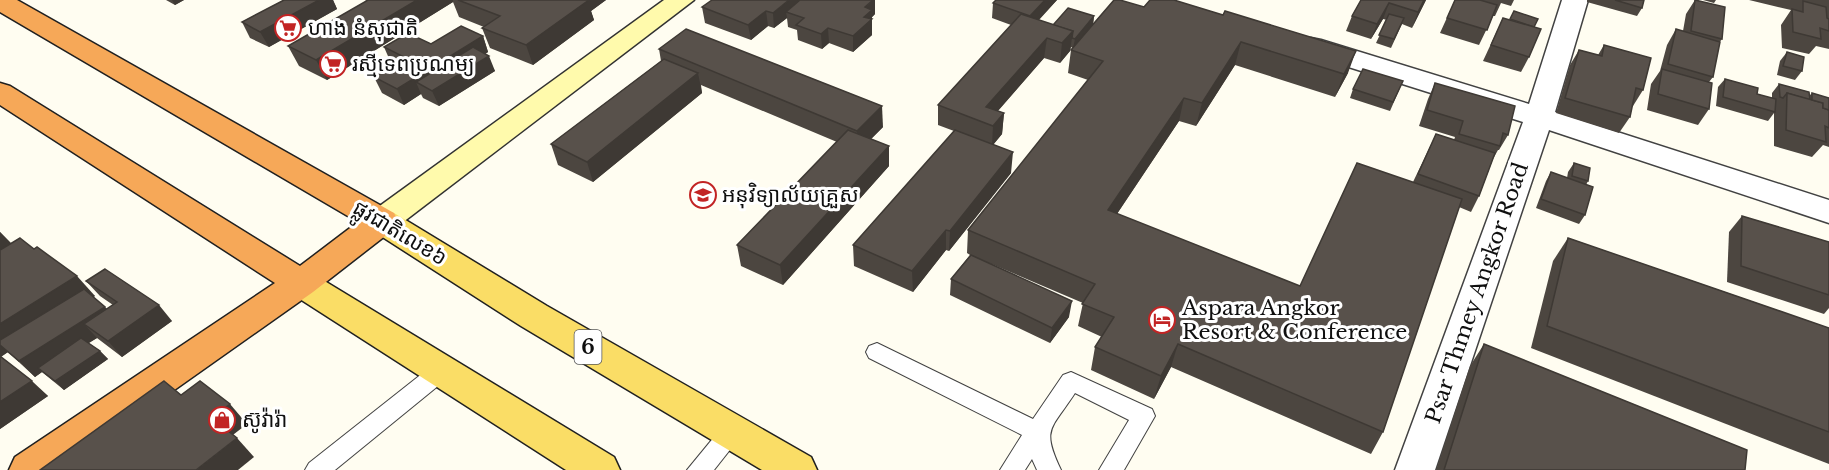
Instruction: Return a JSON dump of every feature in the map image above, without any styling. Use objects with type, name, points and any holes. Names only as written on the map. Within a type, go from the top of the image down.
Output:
[{"type":"highway","name":"ផ្លូវជាតិលេខ៦","points":[[0,1],[382,221]]},
{"type":"highway","points":[[0,92],[301,282]]},
{"type":"highway","points":[[29,470],[301,282],[382,221]]},
{"type":"main road","name":"ផ្លូវជាតិលេខ៦","points":[[382,221],[534,316],[797,470]]},
{"type":"main road","points":[[301,282],[600,470]]},
{"type":"street","points":[[382,221],[681,0]]},
{"type":"street","name":"Psar Thmey Angkor Road","points":[[1415,470],[1539,117],[1575,0]]},
{"type":"street","points":[[1282,37],[1539,117],[1829,212]]},
{"type":"lane","points":[[877,352],[1037,432]]},
{"type":"lane","points":[[317,470],[441,371]]},
{"type":"lane","points":[[1012,470],[1071,381],[1144,416],[1112,470]]},
{"type":"lane","points":[[699,470],[732,432]]},
{"type":"lane","points":[[1037,432],[1038,446],[1049,470]]},
{"type":"building","points":[[284,0],[319,0],[260,32],[242,22]]},
{"type":"building","points":[[368,0],[417,0],[316,60],[288,46]]},
{"type":"building","points":[[458,0],[589,0],[526,45],[482,28],[500,16]]},
{"type":"building","points":[[712,0],[789,0],[773,13],[766,11],[748,25],[702,7]]},
{"type":"building","points":[[800,0],[873,0],[865,7],[872,10],[864,17],[872,19],[853,36],[828,28],[821,34],[796,25],[804,18],[786,12]]},
{"type":"building","points":[[996,0],[1045,0],[1030,16],[993,3]]},
{"type":"building","points":[[1114,0],[1144,7],[1150,0],[1174,0],[1223,15],[1225,11],[1356,51],[1344,74],[1241,42],[1202,103],[1184,98],[1108,210],[1300,286],[1357,163],[1462,199],[1383,432],[1178,344],[1161,376],[1095,347],[1114,317],[1082,304],[1095,284],[968,230],[1103,61],[1071,50]]},
{"type":"building","points":[[1361,0],[1424,0],[1418,12],[1389,3],[1377,24],[1352,16]]},
{"type":"building","points":[[1455,0],[1480,0],[1497,5],[1487,30],[1447,18]]},
{"type":"building","points":[[1615,0],[1644,0],[1642,8]]},
{"type":"building","points":[[1695,0],[1725,7],[1722,39],[1691,31]]},
{"type":"building","points":[[1803,1],[1826,7],[1829,31],[1820,28],[1821,39],[1793,32],[1792,9],[1803,12]]},
{"type":"building","points":[[1068,8],[1094,16],[1075,39],[1072,38],[1073,31],[1053,25]]},
{"type":"building","points":[[1514,11],[1538,19],[1534,27],[1510,19]]},
{"type":"building","points":[[1021,14],[1073,31],[1062,43],[1047,38],[986,107],[1004,113],[993,126],[938,105]]},
{"type":"building","points":[[1389,14],[1404,18],[1394,39],[1379,35]]},
{"type":"building","points":[[1503,18],[1541,29],[1529,57],[1491,45]]},
{"type":"building","points":[[461,26],[483,36],[397,89],[374,77],[406,58],[384,47],[408,33],[431,44]]},
{"type":"building","points":[[686,29],[882,106],[857,131],[659,49]]},
{"type":"building","points":[[1676,29],[1720,42],[1713,77],[1668,64]]},
{"type":"building","points":[[1604,45],[1651,58],[1643,90],[1636,88],[1630,117],[1565,98],[1579,50],[1602,56]]},
{"type":"building","points":[[473,47],[489,56],[432,91],[416,82]]},
{"type":"building","points":[[1787,52],[1804,57],[1802,71],[1783,66]]},
{"type":"building","points":[[664,59],[698,73],[587,162],[551,144]]},
{"type":"building","points":[[1363,69],[1403,81],[1393,102],[1353,89]]},
{"type":"building","points":[[1662,69],[1712,83],[1709,109],[1658,94]]},
{"type":"building","points":[[1725,79],[1758,88],[1757,94],[1776,99],[1775,112],[1723,97]]},
{"type":"building","points":[[1435,83],[1515,106],[1508,135],[1503,133],[1500,146],[1459,134],[1463,121],[1427,110]]},
{"type":"building","points":[[1779,84],[1809,92],[1810,100],[1787,93],[1783,98],[1780,97]]},
{"type":"building","points":[[1787,93],[1823,103],[1823,108],[1829,110],[1829,128],[1825,126],[1826,142],[1786,130]]},
{"type":"building","points":[[1812,93],[1829,98],[1829,110],[1823,108],[1823,103],[1812,100]]},
{"type":"building","points":[[848,130],[889,146],[780,265],[737,245]]},
{"type":"building","points":[[955,130],[1013,152],[950,231],[946,230],[912,271],[853,245]]},
{"type":"building","points":[[1436,134],[1495,153],[1479,196],[1418,174]]},
{"type":"building","points":[[1574,163],[1590,168],[1588,181],[1572,176]]},
{"type":"building","points":[[1551,172],[1593,187],[1585,215],[1541,199]]},
{"type":"building","points":[[1742,216],[1829,242],[1829,295],[1741,266]]},
{"type":"building","points":[[20,238],[34,249],[37,247],[77,276],[0,324],[0,250]]},
{"type":"building","points":[[1568,238],[1829,328],[1829,432],[1547,326]]},
{"type":"building","points":[[971,255],[1072,301],[1052,328],[951,279]]},
{"type":"building","points":[[105,269],[159,305],[108,341],[84,324],[117,302],[86,281]]},
{"type":"building","points":[[84,289],[105,307],[19,361],[0,345],[0,340]]},
{"type":"building","points":[[81,338],[100,351],[55,381],[38,368]]},
{"type":"building","points":[[1484,344],[1747,450],[1745,470],[1444,470]]},
{"type":"building","points":[[0,356],[32,381],[0,402]]},
{"type":"building","points":[[164,381],[181,395],[200,381],[230,404],[212,418],[237,438],[196,470],[40,470]]},
{"type":"place","name":"ហាង នំសុជាតិ","points":[[288,28]]},
{"type":"place","name":"រស្មីទេពប្រណម្យ","points":[[333,64]]},
{"type":"place","name":"អនុវិទ្យាល័យគ្រួស","points":[[703,195]]},
{"type":"place","name":"Aspara Angkor Resort & Conference","points":[[1162,320]]},
{"type":"place","name":"ស៊ូវ៉ារ៉ា","points":[[222,420]]}]
